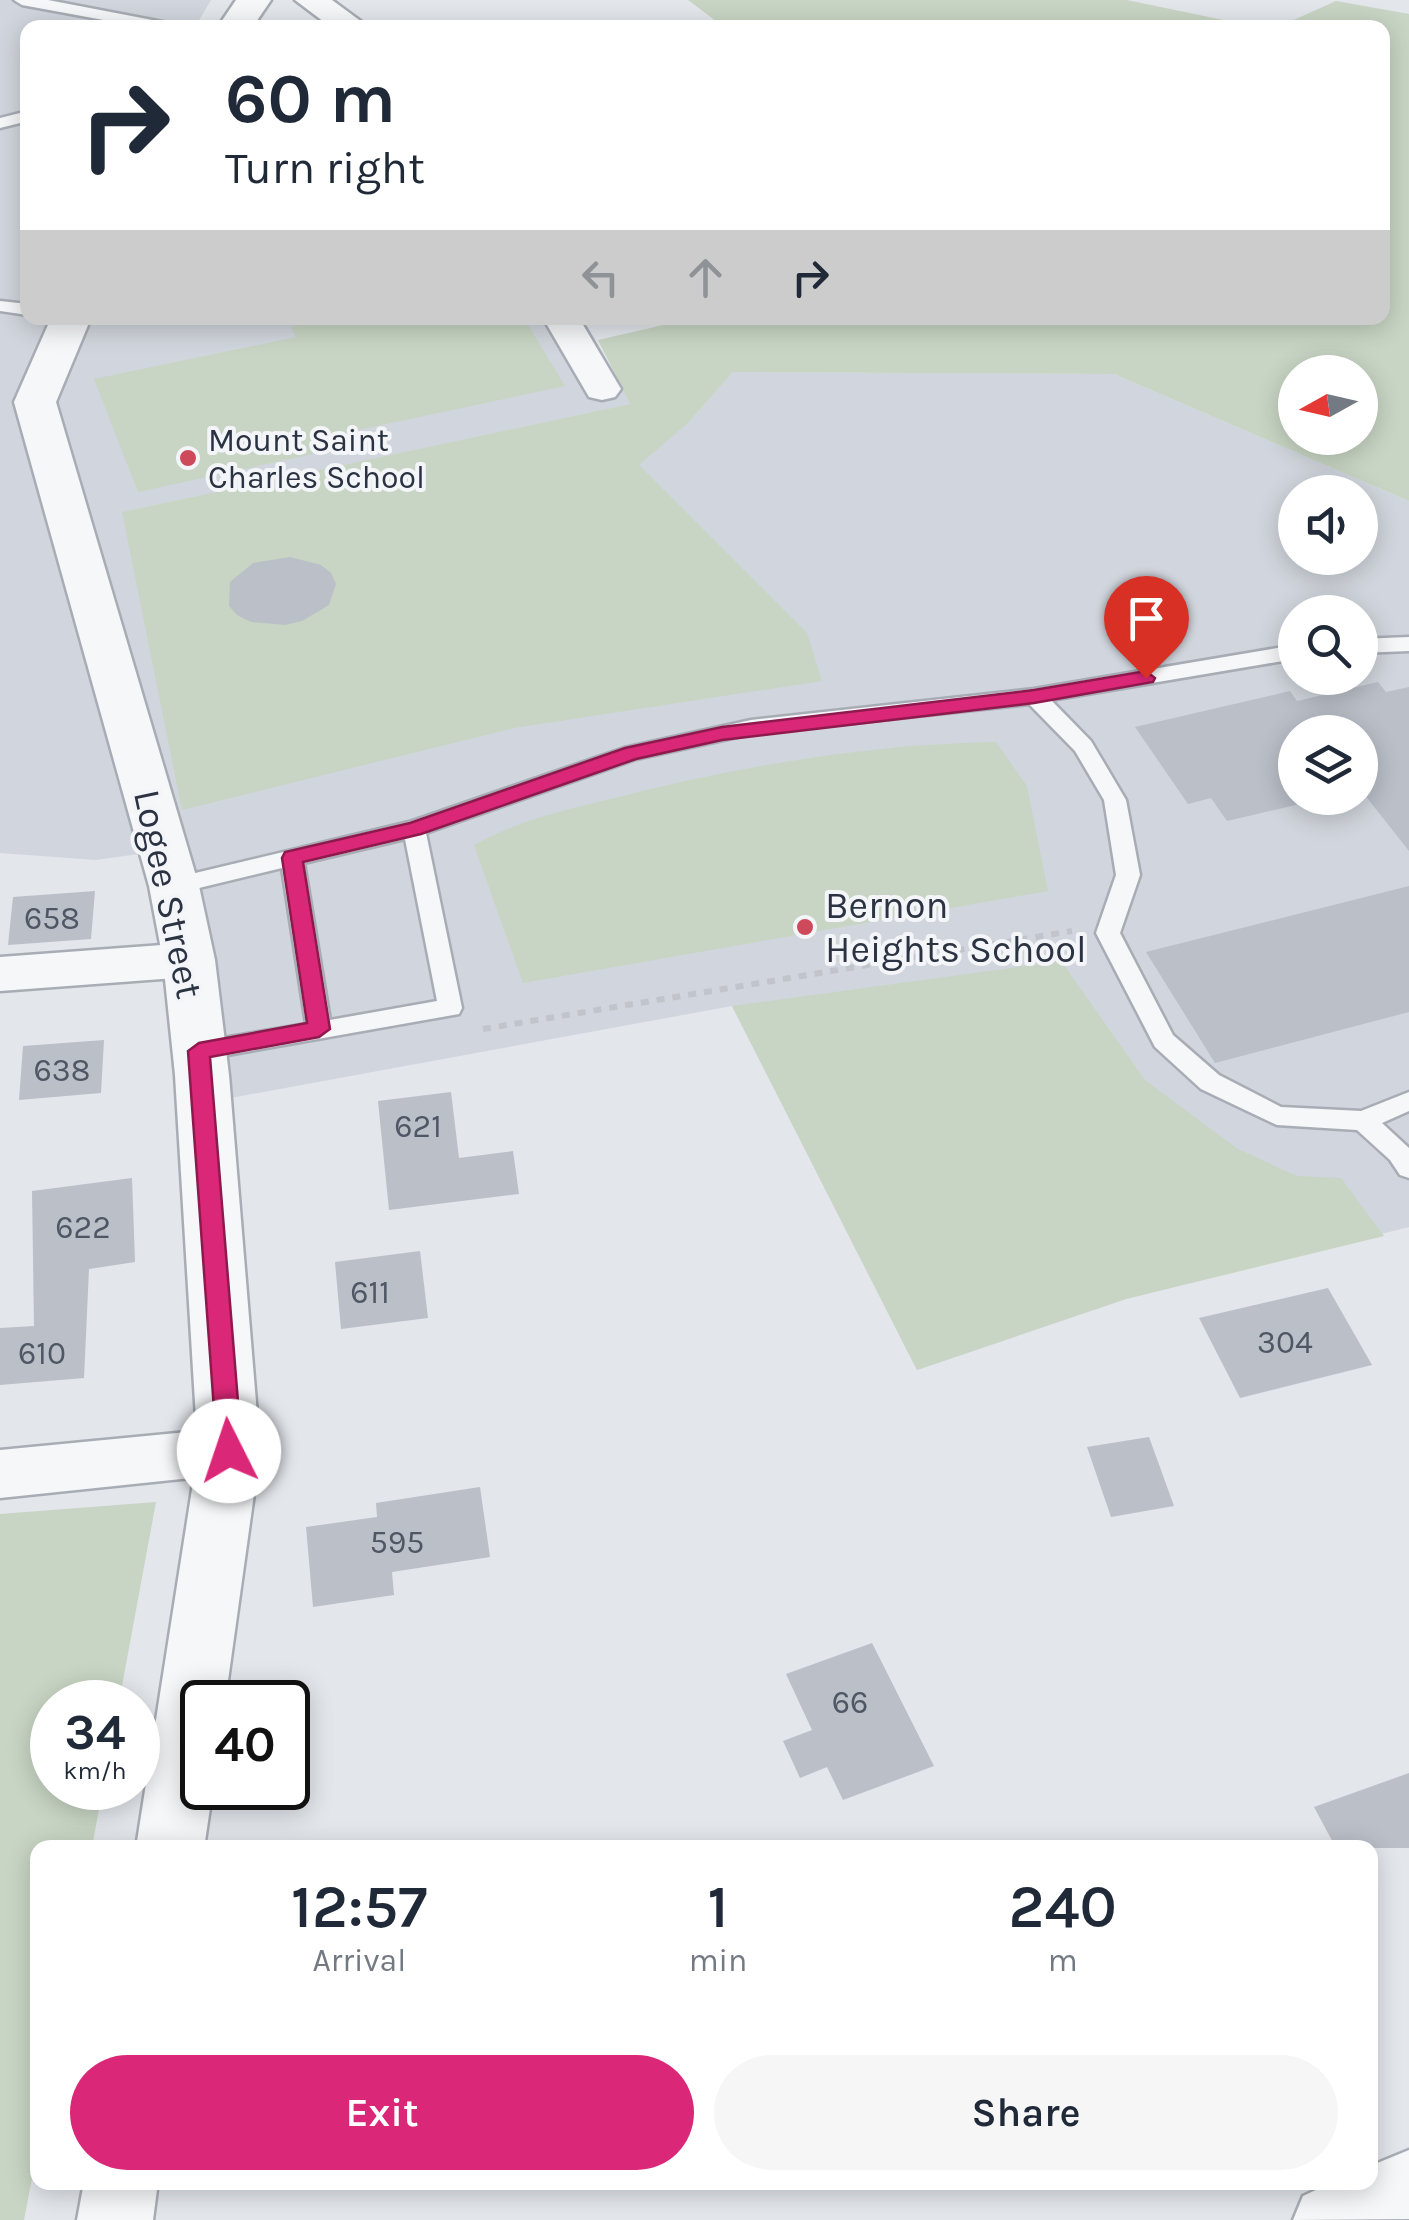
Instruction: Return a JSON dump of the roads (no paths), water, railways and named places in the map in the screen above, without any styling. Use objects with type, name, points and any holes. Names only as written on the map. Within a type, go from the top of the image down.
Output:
[{"type":"street","points":[[311,0],[342,20]]},
{"type":"street","name":"Logee Street","points":[[69,325],[35,402],[174,886],[189,960],[229,1451],[171,1840]]},
{"type":"street","points":[[565,325],[602,390]]},
{"type":"street","points":[[0,974],[189,960]]},
{"type":"street","points":[[0,1474],[229,1451]]},
{"type":"street","points":[[1327,2220],[1409,2184]]},
{"type":"street","points":[[115,2220],[120,2190]]},
{"type":"lane","points":[[22,0],[127,20]]},
{"type":"lane","points":[[1378,645],[1409,644]]},
{"type":"lane","points":[[174,886],[414,829],[632,753],[751,727],[1034,696],[1278,655]]},
{"type":"lane","points":[[1034,696],[1082,746],[1115,800],[1128,875],[1108,933],[1164,1041],[1210,1082],[1276,1116],[1363,1120],[1409,1102]]},
{"type":"lane","points":[[199,1051],[450,1008],[414,829]]},
{"type":"lane","points":[[292,858],[319,1029]]},
{"type":"lane","points":[[1363,1120],[1400,1153],[1409,1168]]},
{"type":"place","name":"Mount Saint Charles School","points":[[188,458]]},
{"type":"place","name":"Bernon Heights School","points":[[805,927]]}]
